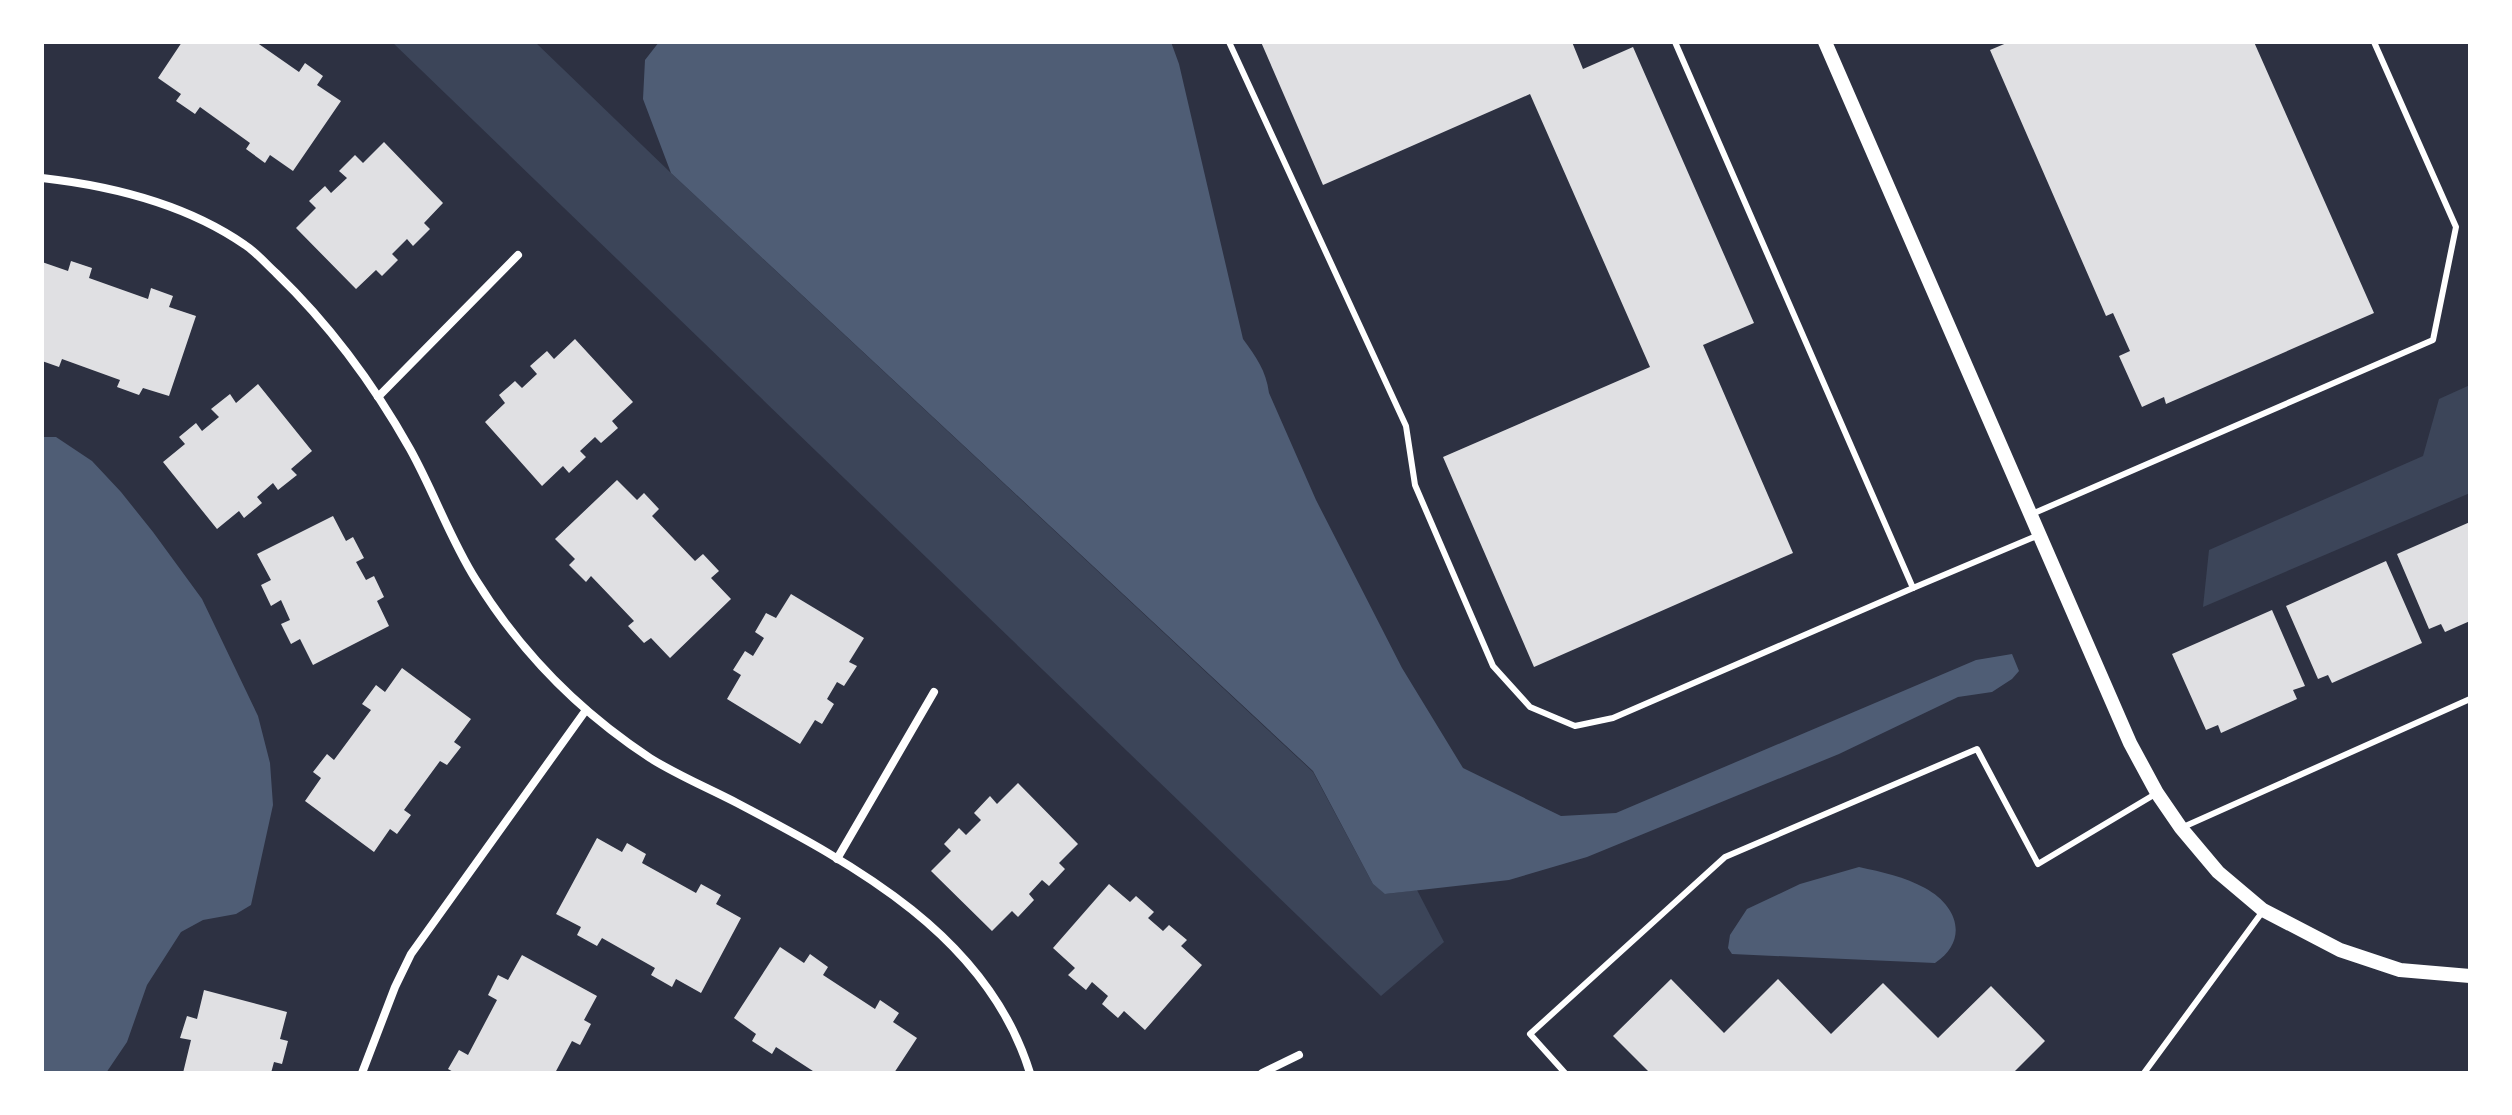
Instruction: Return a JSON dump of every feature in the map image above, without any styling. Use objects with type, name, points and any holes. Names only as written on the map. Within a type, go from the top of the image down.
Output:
[{"type":"street","points":[[1825,42],[2130,743],[2157,793],[2181,828],[2218,872],[2263,910],[2340,950],[2400,970],[2470,976]]},
{"type":"street","points":[[42,178],[116,189],[186,212],[247,245],[304,300],[354,361],[411,450],[475,580],[533,658],[586,710],[651,758],[792,832],[900,899],[955,946],[994,995],[1021,1046],[1030,1073]]},
{"type":"street","points":[[378,397],[518,255]]},
{"type":"street","points":[[837,859],[934,692]]},
{"type":"street","points":[[362,1073],[411,954],[586,710]]},
{"type":"street","points":[[1262,1073],[1299,1055]]},
{"type":"lane","points":[[1229,42],[1406,426],[1415,485],[1493,666],[1530,707],[1575,726],[1613,718],[2040,534]]},
{"type":"lane","points":[[1675,42],[1913,588]]},
{"type":"lane","points":[[2032,514],[2433,340],[2456,227],[2374,42]]},
{"type":"lane","points":[[2181,828],[2470,699]]},
{"type":"lane","points":[[1565,1073],[1530,1034],[1725,857],[1977,749],[2038,864],[2157,793]]},
{"type":"lane","points":[[2144,1073],[2263,910]]},
{"type":"shaded area","points":[[392,42],[535,42],[671,173],[1313,772],[1373,884],[1386,894],[1417,890],[1444,942],[1381,996]]},
{"type":"shaded area","points":[[659,42],[1171,42],[1179,64],[1243,339],[1263,371],[1269,393],[1316,500],[1402,668],[1463,768],[1561,816],[1616,813],[1976,660],[2012,654],[2019,671],[1992,692],[1958,697],[1839,754],[1587,857],[1509,880],[1385,894],[1373,884],[1313,771],[671,173],[643,99],[645,60]]},
{"type":"shaded area","points":[[2470,385],[2470,493],[2203,607],[2209,550],[2423,456],[2439,399]]},
{"type":"shaded area","points":[[42,437],[56,437],[92,461],[153,532],[202,599],[258,716],[270,763],[273,805],[251,905],[236,914],[203,920],[181,932],[147,985],[127,1042],[106,1073],[42,1073]]},
{"type":"shaded area","points":[[1859,867],[1917,884],[1945,904],[1955,924],[1952,944],[1946,954],[1935,963],[1732,954],[1728,948],[1730,935],[1747,909],[1800,884]]},
{"type":"building","points":[[182,42],[256,42],[299,72],[305,63],[323,76],[317,85],[341,101],[293,171],[270,155],[265,163],[246,149],[250,143],[200,107],[195,114],[176,101],[181,94],[158,78]]},
{"type":"building","points":[[1261,42],[1572,42],[1583,69],[1633,47],[1754,323],[1703,345],[1793,553],[1534,667],[1443,457],[1650,367],[1530,94],[1323,185]]},
{"type":"building","points":[[2009,42],[2254,42],[2374,313],[2166,404],[2164,397],[2142,407],[2119,356],[2130,351],[2113,313],[2106,316],[1990,50]]},
{"type":"building","points":[[384,142],[443,203],[424,223],[430,229],[413,246],[407,239],[392,254],[398,260],[382,276],[376,270],[356,289],[296,228],[316,208],[309,201],[325,186],[331,193],[347,178],[339,171],[355,155],[363,163]]},
{"type":"building","points":[[71,261],[92,268],[89,278],[148,299],[151,288],[173,296],[169,307],[196,316],[169,396],[143,388],[139,395],[117,387],[120,380],[62,359],[59,367],[42,361],[42,262],[68,271]]},
{"type":"building","points":[[575,339],[633,402],[612,421],[618,428],[601,443],[595,437],[580,451],[586,457],[569,473],[563,466],[542,486],[485,422],[505,403],[499,395],[515,381],[522,388],[537,374],[530,366],[547,351],[554,359]]},
{"type":"building","points":[[258,384],[312,451],[291,469],[297,475],[278,490],[273,483],[257,497],[262,503],[244,518],[239,511],[217,529],[163,462],[185,444],[179,437],[196,423],[202,431],[219,417],[211,409],[230,394],[236,403]]},
{"type":"building","points":[[617,480],[637,500],[644,493],[659,509],[652,516],[695,561],[703,554],[719,571],[711,578],[731,599],[670,658],[651,638],[644,643],[628,626],[634,621],[591,576],[586,582],[569,565],[575,559],[555,539]]},
{"type":"building","points":[[333,516],[346,541],[353,537],[364,558],[356,562],[366,580],[374,576],[384,597],[377,601],[389,626],[313,665],[300,639],[291,644],[281,624],[290,620],[281,600],[271,606],[261,585],[271,580],[257,554]]},
{"type":"building","points":[[2470,522],[2470,621],[2445,632],[2441,624],[2429,629],[2397,554]]},
{"type":"building","points":[[2386,561],[2422,643],[2332,683],[2328,675],[2318,679],[2286,606]]},
{"type":"building","points":[[791,594],[864,638],[849,662],[857,666],[844,686],[837,682],[827,699],[834,704],[822,724],[815,720],[800,744],[727,699],[741,675],[733,670],[745,651],[753,656],[764,638],[755,632],[766,613],[776,618]]},
{"type":"building","points":[[2272,610],[2305,686],[2293,690],[2297,699],[2221,733],[2218,725],[2206,730],[2172,654]]},
{"type":"building","points":[[402,668],[471,719],[454,742],[461,747],[447,765],[440,761],[404,810],[411,815],[397,834],[390,829],[374,852],[305,801],[321,778],[313,772],[327,754],[334,760],[371,710],[362,704],[376,685],[385,692]]},
{"type":"building","points":[[1018,783],[1078,844],[1059,863],[1065,869],[1049,886],[1042,880],[1029,894],[1034,900],[1018,917],[1012,911],[992,931],[931,871],[951,851],[944,844],[959,828],[966,835],[981,820],[974,813],[990,796],[997,804]]},
{"type":"building","points":[[597,838],[622,852],[627,843],[646,854],[642,863],[696,893],[701,884],[721,895],[716,904],[741,918],[701,993],[676,979],[672,987],[651,975],[655,968],[602,938],[597,946],[577,935],[581,927],[556,914]]},
{"type":"building","points":[[1109,884],[1130,902],[1136,896],[1154,912],[1148,918],[1163,931],[1169,925],[1187,940],[1181,946],[1202,965],[1145,1030],[1124,1011],[1118,1018],[1102,1004],[1108,996],[1092,982],[1086,990],[1068,975],[1075,968],[1053,948]]},
{"type":"building","points":[[780,947],[804,963],[810,954],[828,967],[823,975],[875,1009],[880,1000],[899,1013],[893,1022],[917,1038],[894,1073],[816,1073],[776,1047],[772,1054],[752,1041],[756,1034],[734,1018]]},
{"type":"building","points":[[522,955],[597,996],[584,1020],[591,1024],[580,1045],[572,1041],[555,1073],[455,1073],[448,1069],[459,1050],[468,1055],[497,1000],[488,995],[498,975],[508,980]]},
{"type":"building","points":[[1671,979],[1724,1033],[1778,979],[1831,1034],[1883,983],[1938,1038],[1991,986],[2045,1041],[2013,1073],[1650,1073],[1613,1036]]},
{"type":"building","points":[[204,990],[287,1012],[280,1039],[288,1041],[282,1064],[274,1062],[271,1073],[183,1073],[191,1040],[180,1038],[187,1016],[197,1019]]}]
